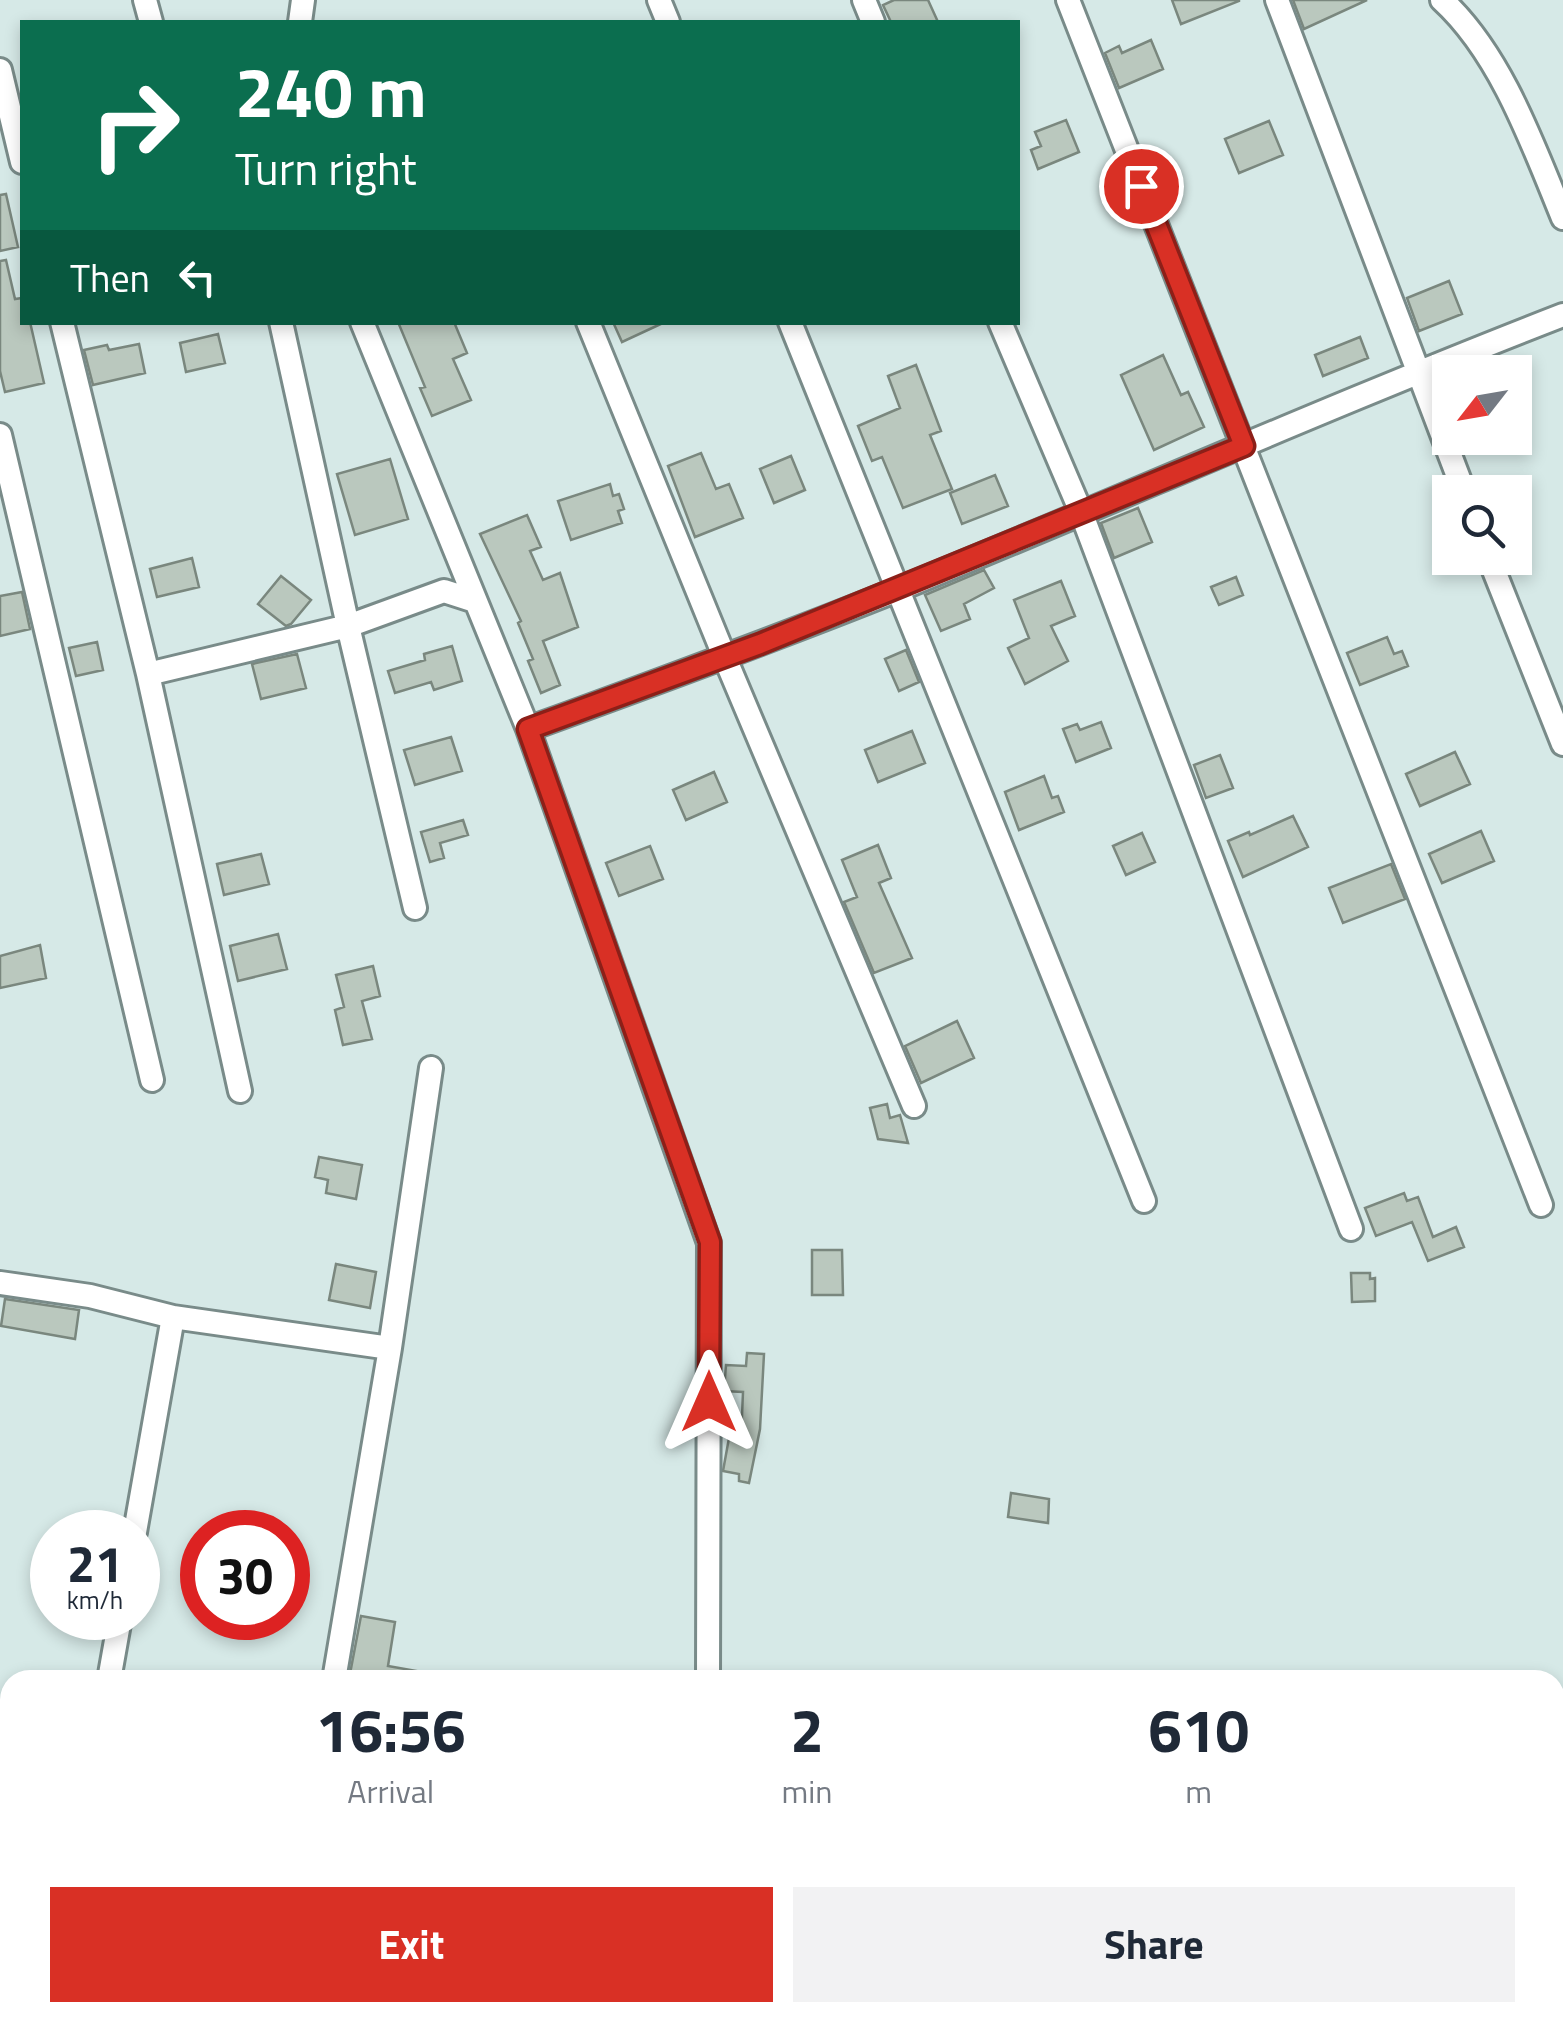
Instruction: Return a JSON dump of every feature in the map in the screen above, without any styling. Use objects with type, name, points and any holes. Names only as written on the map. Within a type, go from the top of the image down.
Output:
[{"type":"street","points":[[1068,0],[1541,1205]]},
{"type":"street","points":[[1277,0],[1457,475]]},
{"type":"street","points":[[1442,0],[1491,58],[1563,218]]},
{"type":"street","points":[[0,70],[20,154]]},
{"type":"street","points":[[528,729],[725,658],[899,589],[1563,314]]},
{"type":"street","points":[[63,325],[148,674],[240,1092]]},
{"type":"street","points":[[281,325],[416,908]]},
{"type":"street","points":[[363,325],[528,729],[710,1242],[708,1670]]},
{"type":"street","points":[[589,325],[914,1106]]},
{"type":"street","points":[[791,325],[1144,1200]]},
{"type":"street","points":[[1001,325],[1081,512],[1352,1229]]},
{"type":"street","points":[[0,435],[152,1080]]},
{"type":"street","points":[[1497,575],[1563,744]]},
{"type":"street","points":[[148,674],[348,626],[444,591],[476,602]]},
{"type":"street","points":[[336,1670],[390,1348],[431,1068]]},
{"type":"street","points":[[0,1282],[90,1296],[173,1316],[390,1348]]},
{"type":"street","points":[[139,1510],[173,1316]]},
{"type":"street","points":[[111,1670],[116,1640]]},
{"type":"building","points":[[894,0],[928,0],[937,20],[890,20],[883,5]]},
{"type":"building","points":[[1172,0],[1239,0],[1239,1],[1181,24]]},
{"type":"building","points":[[1293,0],[1367,0],[1304,29]]},
{"type":"building","points":[[1151,40],[1163,69],[1119,88],[1105,53],[1119,46],[1122,53]]},
{"type":"building","points":[[1066,120],[1079,152],[1038,169],[1031,150],[1041,146],[1035,132]]},
{"type":"building","points":[[1269,121],[1283,155],[1239,173],[1225,139]]},
{"type":"building","points":[[6,194],[18,247],[0,251],[0,195]]},
{"type":"building","points":[[6,260],[15,299],[20,298],[20,325],[31,325],[44,383],[5,392],[0,371],[0,261]]},
{"type":"building","points":[[1449,281],[1462,314],[1419,331],[1407,298]]},
{"type":"building","points":[[399,325],[455,325],[467,353],[453,359],[471,400],[432,416],[420,388],[425,387]]},
{"type":"building","points":[[614,325],[659,325],[622,342]]},
{"type":"building","points":[[218,334],[225,363],[186,372],[180,343]]},
{"type":"building","points":[[1360,337],[1368,358],[1323,376],[1315,355]]},
{"type":"building","points":[[139,344],[145,373],[93,385],[84,350]]},
{"type":"building","points":[[1163,355],[1181,395],[1188,392],[1204,427],[1154,450],[1121,375]]},
{"type":"building","points":[[916,365],[941,431],[930,435],[952,489],[903,508],[882,457],[872,461],[858,426],[900,408],[888,376]]},
{"type":"building","points":[[701,453],[716,489],[729,484],[743,518],[695,537],[668,466]]},
{"type":"building","points":[[791,456],[805,490],[774,503],[760,469]]},
{"type":"building","points":[[390,459],[408,519],[355,535],[337,474]]},
{"type":"building","points":[[995,475],[1008,506],[962,524],[950,493]]},
{"type":"building","points":[[610,484],[613,496],[619,494],[624,509],[618,511],[622,523],[571,540],[558,501]]},
{"type":"building","points":[[1138,508],[1152,542],[1114,558],[1101,523]]},
{"type":"building","points":[[527,515],[541,547],[530,551],[543,580],[560,573],[578,627],[543,641],[560,685],[541,693],[528,661],[533,659],[518,623],[521,621],[480,534]]},
{"type":"building","points":[[192,558],[199,587],[157,597],[150,569]]},
{"type":"building","points":[[984,570],[994,588],[964,604],[970,619],[941,631],[925,595]]},
{"type":"building","points":[[281,576],[311,600],[286,626],[258,604]]},
{"type":"building","points":[[1236,577],[1243,595],[1219,605],[1211,587]]},
{"type":"building","points":[[1061,581],[1075,616],[1051,626],[1068,661],[1025,684],[1008,648],[1029,638],[1014,600]]},
{"type":"building","points":[[22,592],[30,629],[0,636],[0,596]]},
{"type":"building","points":[[1387,637],[1394,654],[1402,651],[1408,666],[1360,685],[1347,653]]},
{"type":"building","points":[[97,642],[103,670],[76,676],[69,648]]},
{"type":"building","points":[[452,646],[462,681],[434,690],[431,682],[395,693],[388,671],[425,660],[424,654]]},
{"type":"building","points":[[906,650],[919,682],[899,691],[885,659]]},
{"type":"building","points":[[297,654],[306,688],[261,699],[252,664]]},
{"type":"building","points":[[1101,722],[1111,748],[1076,762],[1063,729],[1077,724],[1080,730]]},
{"type":"building","points":[[912,731],[925,763],[878,782],[865,750]]},
{"type":"building","points":[[451,737],[462,771],[415,785],[404,750]]},
{"type":"building","points":[[1455,752],[1470,784],[1420,806],[1406,774]]},
{"type":"building","points":[[1220,755],[1233,788],[1206,798],[1194,765]]},
{"type":"building","points":[[714,772],[727,802],[686,820],[673,790]]},
{"type":"building","points":[[1044,776],[1052,798],[1058,796],[1064,812],[1019,830],[1005,792]]},
{"type":"building","points":[[1293,816],[1308,847],[1243,877],[1228,841]]},
{"type":"building","points":[[463,820],[468,835],[440,843],[444,858],[430,862],[421,832]]},
{"type":"building","points":[[1481,831],[1494,861],[1442,883],[1429,854]]},
{"type":"building","points":[[1142,833],[1155,862],[1126,875],[1113,846]]},
{"type":"building","points":[[878,845],[891,878],[879,883],[912,958],[874,973],[844,902],[857,897],[842,860]]},
{"type":"building","points":[[650,846],[663,879],[619,896],[606,863]]},
{"type":"building","points":[[261,854],[269,884],[224,895],[217,864]]},
{"type":"building","points":[[1391,864],[1405,899],[1343,923],[1329,888]]},
{"type":"building","points":[[278,934],[287,969],[238,981],[230,946]]},
{"type":"building","points":[[40,945],[46,978],[0,988],[0,956]]},
{"type":"building","points":[[373,966],[380,996],[362,1001],[372,1039],[343,1045],[335,1010],[344,1007],[336,975]]},
{"type":"building","points":[[957,1021],[974,1058],[921,1083],[905,1046]]},
{"type":"building","points":[[887,1104],[890,1118],[900,1115],[908,1143],[878,1139],[870,1108]]},
{"type":"building","points":[[319,1157],[362,1165],[356,1199],[326,1193],[328,1180],[315,1177]]},
{"type":"building","points":[[1404,1193],[1407,1201],[1418,1197],[1433,1237],[1456,1227],[1464,1247],[1428,1261],[1412,1222],[1376,1236],[1365,1208]]},
{"type":"building","points":[[812,1250],[842,1250],[843,1295],[812,1295]]},
{"type":"building","points":[[336,1264],[376,1272],[370,1308],[329,1300]]},
{"type":"building","points":[[1351,1273],[1370,1273],[1370,1279],[1375,1278],[1375,1301],[1352,1302]]},
{"type":"building","points":[[5,1299],[79,1310],[75,1339],[1,1326]]},
{"type":"building","points":[[747,1353],[764,1354],[760,1429],[749,1483],[739,1481],[739,1474],[723,1471],[729,1438],[741,1440],[743,1392],[724,1391],[726,1365],[746,1366]]},
{"type":"building","points":[[1011,1493],[1049,1499],[1048,1523],[1008,1517]]},
{"type":"building","points":[[361,1616],[395,1622],[388,1666],[411,1670],[351,1670]]},
{"type":"route","points":[[709,1402],[710,1242],[528,729],[725,658],[1244,446],[1141,186]]}]
